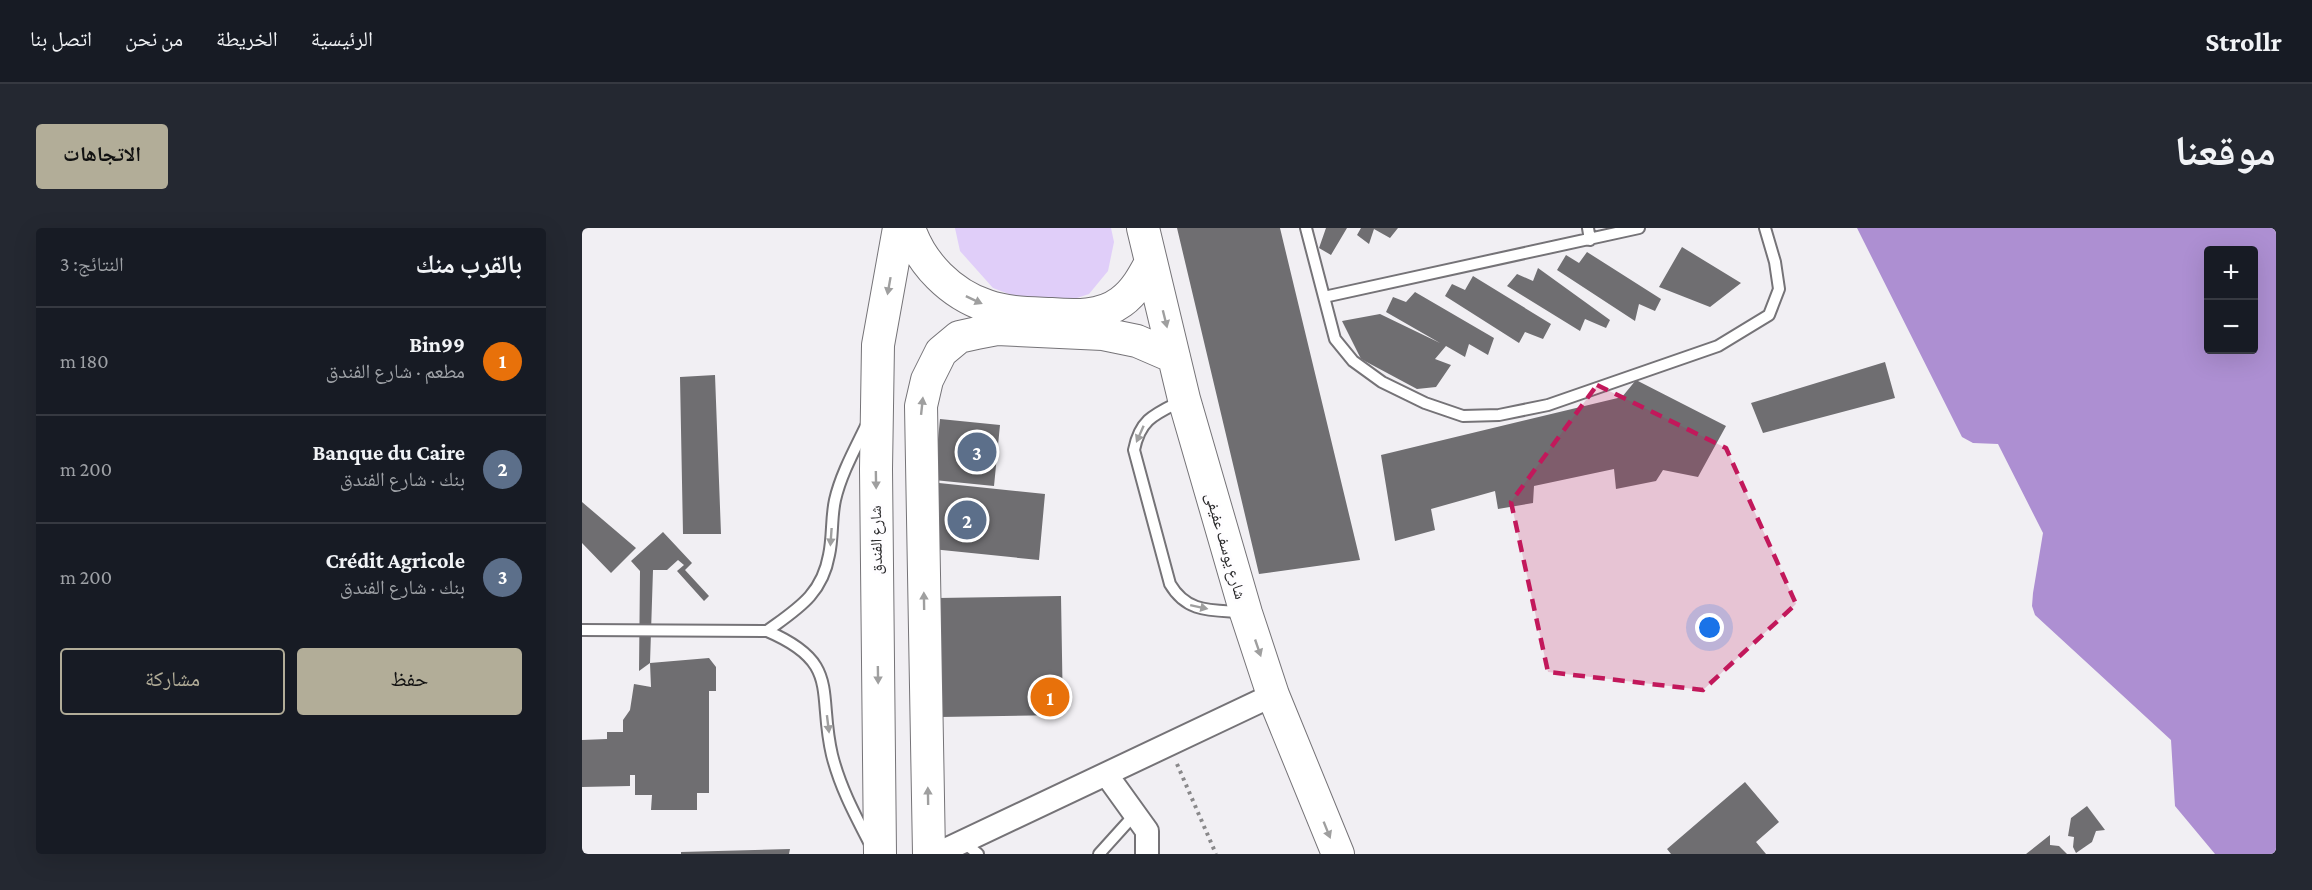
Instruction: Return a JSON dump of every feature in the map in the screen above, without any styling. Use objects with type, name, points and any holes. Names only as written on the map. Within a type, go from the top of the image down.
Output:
[{"type":"street","name":"شارع الفندق","points":[[880,854],[878,345],[899,228]]},
{"type":"street","points":[[909,228],[914,243],[936,274],[960,294],[987,306],[1068,323],[1137,341],[1174,357]]},
{"type":"street","name":"شارع يوسف عفيفى","points":[[1143,228],[1184,399],[1246,613],[1273,695],[1338,854]]},
{"type":"street","points":[[928,854],[921,406],[927,380],[941,352],[959,337],[997,329],[1068,323],[1099,313],[1122,302],[1140,284],[1151,262]]},
{"type":"street","points":[[937,854],[970,848],[1106,774],[1273,695]]},
{"type":"street","points":[[1106,774],[1147,831],[1147,854]]},
{"type":"lane","points":[[1306,228],[1335,339],[1353,361],[1382,382],[1425,403],[1463,416],[1499,415],[1548,405],[1718,346],[1769,315],[1779,289],[1775,262],[1765,228]]},
{"type":"lane","points":[[1588,228],[1590,240]]},
{"type":"lane","points":[[1324,297],[1639,228]]},
{"type":"lane","points":[[1184,399],[1151,417],[1137,437],[1134,450],[1170,584],[1177,596],[1188,605],[1201,609],[1246,613]]},
{"type":"lane","points":[[767,631],[809,600],[822,581],[829,556],[835,501],[845,471],[877,403]]},
{"type":"lane","points":[[582,630],[767,631],[791,641],[806,653],[816,666],[823,682],[832,754],[847,800],[874,854]]},
{"type":"lane","points":[[1099,854],[1136,813]]},
{"type":"path","points":[[1169,744],[1216,854]]},
{"type":"highlighted area","points":[[1597,385],[1726,448],[1796,604],[1703,690],[1548,672],[1511,502]]},
{"type":"shaded area","points":[[955,228],[1111,228],[1114,242],[1108,271],[1089,294],[1068,301],[1019,298],[993,288],[960,251]]},
{"type":"shaded area","points":[[1857,228],[2276,228],[2276,854],[2215,854],[2175,806],[2171,740],[2035,615],[2032,606],[2033,593],[2043,533],[1998,444],[1973,443],[1962,437]]},
{"type":"building","points":[[1177,228],[1280,228],[1360,560],[1259,574]]},
{"type":"building","points":[[1326,228],[1347,228],[1331,255],[1319,248]]},
{"type":"building","points":[[1361,228],[1398,228],[1390,238],[1374,229],[1369,244],[1357,235]]},
{"type":"building","points":[[1682,247],[1741,283],[1710,307],[1659,287]]},
{"type":"building","points":[[1587,252],[1661,299],[1655,311],[1639,304],[1635,321],[1557,270],[1566,255],[1579,263]]},
{"type":"building","points":[[1538,268],[1610,320],[1606,328],[1585,319],[1580,331],[1507,286],[1517,274],[1533,281]]},
{"type":"building","points":[[1473,276],[1551,324],[1543,339],[1525,332],[1519,343],[1445,296],[1452,284],[1465,290]]},
{"type":"building","points":[[1415,292],[1494,338],[1488,355],[1469,344],[1465,357],[1446,346],[1435,359],[1451,365],[1436,387],[1417,389],[1361,359],[1342,321],[1380,314],[1440,343],[1386,312],[1393,297],[1406,302]]},
{"type":"building","points":[[1885,362],[1895,398],[1763,433],[1751,403]]},
{"type":"building","points":[[715,375],[721,534],[683,534],[680,377]]},
{"type":"building","points":[[1636,380],[1726,426],[1698,477],[1663,470],[1656,481],[1616,489],[1614,469],[1534,486],[1533,503],[1498,509],[1495,491],[1431,509],[1435,530],[1395,541],[1381,455],[1622,397]]},
{"type":"building","points":[[940,419],[1000,425],[994,486],[934,480]]},
{"type":"building","points":[[939,483],[1045,494],[1039,560],[932,549]]},
{"type":"building","points":[[582,502],[636,548],[611,573],[582,543]]},
{"type":"building","points":[[663,532],[692,563],[685,570],[709,596],[704,601],[677,571],[684,565],[678,560],[667,570],[653,570],[650,663],[639,671],[640,571],[631,561]]},
{"type":"building","points":[[1061,596],[1063,715],[940,717],[938,598]]},
{"type":"building","points":[[709,658],[716,667],[716,691],[709,691],[709,793],[697,793],[697,810],[651,810],[652,795],[635,795],[635,775],[630,775],[630,786],[582,787],[582,740],[607,739],[607,732],[623,732],[623,720],[630,710],[634,684],[651,687],[650,663]]},
{"type":"building","points":[[1745,782],[1779,822],[1756,842],[1766,854],[1671,854],[1667,849]]},
{"type":"building","points":[[2087,806],[2105,830],[2096,831],[2092,842],[2076,853],[2073,847],[2074,837],[2068,836],[2071,818]]},
{"type":"building","points":[[2050,835],[2050,845],[2059,846],[2067,854],[2026,854]]},
{"type":"building","points":[[790,849],[789,854],[681,854],[681,852]]},
{"type":"place","name":"Crédit Agricole","points":[[977,452]]},
{"type":"place","name":"Banque du Caire","points":[[967,520]]},
{"type":"place","name":"Bin99","points":[[1050,697]]}]
